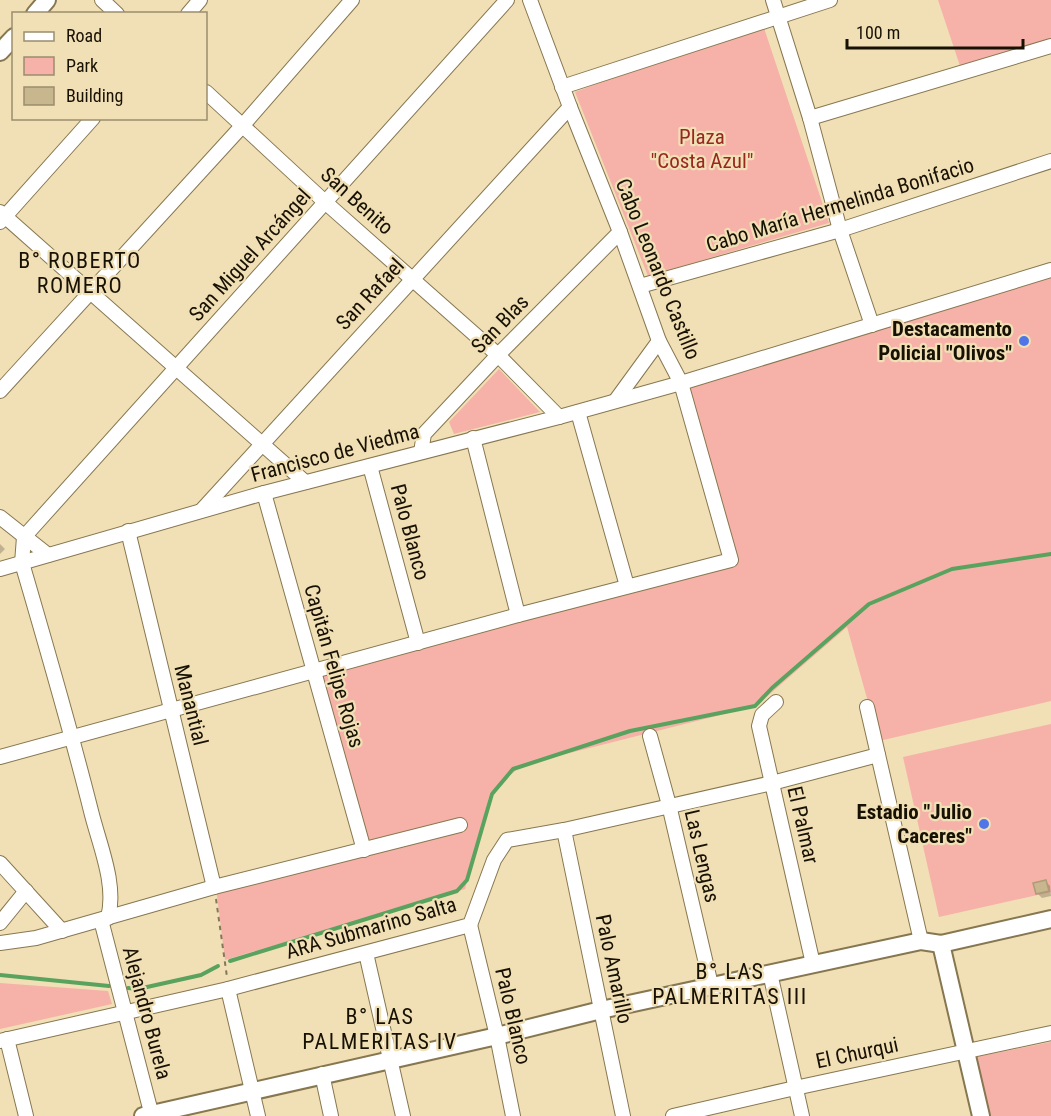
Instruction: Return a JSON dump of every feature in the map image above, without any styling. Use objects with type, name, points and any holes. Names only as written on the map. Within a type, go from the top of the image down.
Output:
[{"type":"street","points":[[36,12],[47,0]]},
{"type":"street","points":[[102,0],[115,12]]},
{"type":"street","points":[[190,12],[200,0]]},
{"type":"street","points":[[0,391],[91,293],[352,0]]},
{"type":"street","name":"San Miguel Arcángel","points":[[24,537],[507,0]]},
{"type":"street","name":"Cabo Leonardo Castillo","points":[[530,0],[620,232],[659,341],[681,383],[731,560],[627,586]]},
{"type":"street","points":[[773,0],[810,118],[840,230],[872,325]]},
{"type":"street","points":[[562,87],[830,0]]},
{"type":"street","points":[[0,52],[12,39]]},
{"type":"street","points":[[810,118],[1051,46]]},
{"type":"street","name":"San Benito","points":[[207,93],[498,355],[560,417]]},
{"type":"street","name":"San Rafael","points":[[202,510],[570,107]]},
{"type":"street","points":[[91,120],[2,217],[305,482]]},
{"type":"street","name":"Cabo María Hermelinda Bonifacio","points":[[640,286],[840,230],[1051,161]]},
{"type":"street","name":"San Blas","points":[[421,452],[424,434],[498,355],[620,232]]},
{"type":"street","name":"Francisco de Viedma","points":[[0,569],[264,493],[560,417],[681,383],[1051,270]]},
{"type":"street","points":[[616,400],[659,341]]},
{"type":"street","points":[[0,757],[627,586],[578,412]]},
{"type":"street","points":[[473,438],[518,615]]},
{"type":"street","name":"Palo Blanco","points":[[370,466],[418,643]]},
{"type":"street","name":"Capitán Felipe Rojas","points":[[264,493],[364,850]]},
{"type":"street","points":[[0,517],[48,555]]},
{"type":"street","name":"Manantial","points":[[128,531],[214,887]]},
{"type":"street","points":[[22,563],[24,537]]},
{"type":"street","name":"Alejandro Burela","points":[[22,563],[72,738],[107,875],[112,903],[104,919],[149,1115]]},
{"type":"street","name":"El Palmar","points":[[776,702],[762,715],[759,726],[813,964]]},
{"type":"street","points":[[867,707],[921,941]]},
{"type":"street","name":"Las Lengas","points":[[650,736],[711,985]]},
{"type":"street","name":"ARA Submarino Salta","points":[[4,1040],[228,989],[470,925],[494,860],[507,840],[564,830],[772,783],[878,755]]},
{"type":"street","points":[[0,943],[17,942],[62,931],[214,887],[460,825]]},
{"type":"street","name":"Palo Amarillo","points":[[564,830],[623,1116]]},
{"type":"street","points":[[0,863],[62,931]]},
{"type":"street","points":[[17,942],[0,925],[26,891]]},
{"type":"street","points":[[149,1115],[711,985],[921,941],[941,944],[1051,919]]},
{"type":"street","name":"Palo Blanco","points":[[470,925],[497,1036],[513,1116]]},
{"type":"street","points":[[941,944],[981,1116]]},
{"type":"street","points":[[366,953],[403,1116]]},
{"type":"street","points":[[770,973],[802,1116]]},
{"type":"street","points":[[228,989],[258,1116]]},
{"type":"street","name":"El Churqui","points":[[673,1116],[1051,1033]]},
{"type":"street","points":[[4,1040],[26,1116]]},
{"type":"street","points":[[322,1074],[331,1116]]},
{"type":"path","points":[[214,887],[228,989]]},
{"type":"green space","points":[[938,0],[1051,0],[1051,46],[962,72]]},
{"type":"green space","name":"Plaza \"Costa Azul\"","points":[[762,22],[829,223],[648,276],[575,92]]},
{"type":"green space","points":[[1051,273],[1051,701],[879,741],[847,627],[756,706],[522,765],[490,793],[465,889],[225,960],[216,888],[365,850],[317,674],[732,560],[682,383]]},
{"type":"green space","points":[[499,369],[540,412],[454,434],[449,422]]},
{"type":"green space","name":"Estadio \"Julio Caceres\"","points":[[1051,724],[1051,892],[939,917],[903,757]]},
{"type":"green space","points":[[0,983],[108,991],[112,1004],[0,1029]]},
{"type":"green space","points":[[1051,1042],[1051,1116],[983,1116],[971,1058]]},
{"type":"building","points":[[1046,880],[1049,891],[1036,894],[1033,883]]},
{"type":"waterway","points":[[230,961],[457,891],[467,880],[492,794],[513,769],[630,731],[755,706],[772,688],[869,604],[952,569],[1051,554]]},
{"type":"waterway","points":[[128,988],[138,989],[201,975],[218,966]]},
{"type":"waterway","points":[[0,975],[109,986]]},
{"type":"place","name":"Destacamento Policial \"Olivos\"","points":[[1024,341]]},
{"type":"place","name":"Estadio \"Julio Caceres\"","points":[[984,824]]},
{"type":"district","name":"B° ROBERTO ROMERO","points":[[80,272]]},
{"type":"district","name":"B° LAS PALMERITAS III","points":[[730,984]]},
{"type":"district","name":"B° LAS PALMERITAS IV","points":[[380,1028]]}]
